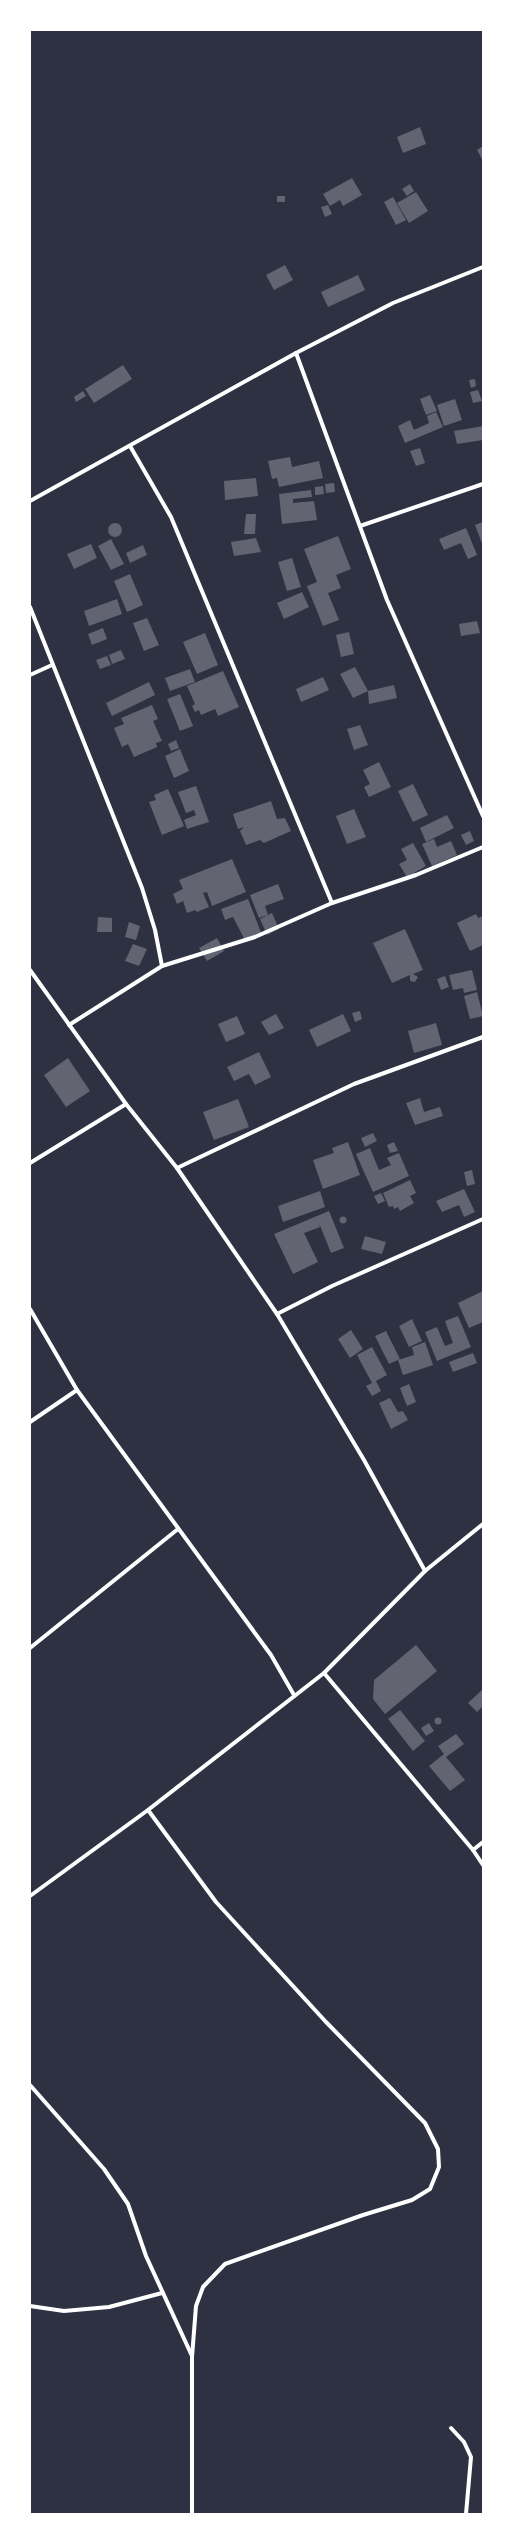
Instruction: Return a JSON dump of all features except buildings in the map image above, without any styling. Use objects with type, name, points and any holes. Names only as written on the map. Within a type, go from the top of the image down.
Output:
[{"type":"street","points":[[30,501],[296,353],[393,303],[483,267]]},
{"type":"street","points":[[296,353],[387,600],[483,816]]},
{"type":"street","points":[[130,446],[171,517],[332,903]]},
{"type":"street","points":[[360,526],[483,484]]},
{"type":"street","points":[[30,607],[142,888],[155,930],[162,966]]},
{"type":"street","points":[[30,675],[52,665]]},
{"type":"street","points":[[69,1025],[162,966],[255,937],[332,903],[416,875],[483,847]]},
{"type":"street","points":[[30,970],[126,1104],[177,1168],[277,1314],[364,1460],[425,1571]]},
{"type":"street","points":[[177,1168],[354,1084],[483,1038]]},
{"type":"street","points":[[30,1163],[126,1104]]},
{"type":"street","points":[[277,1314],[332,1286],[483,1220]]},
{"type":"street","points":[[30,1309],[77,1390],[271,1655],[294,1695]]},
{"type":"street","points":[[30,1422],[77,1390]]},
{"type":"street","points":[[30,1896],[148,1810],[324,1673],[425,1571],[483,1524]]},
{"type":"street","points":[[30,1648],[178,1529]]},
{"type":"street","points":[[324,1673],[474,1850],[483,1864]]},
{"type":"street","points":[[148,1810],[216,1902],[331,2027],[425,2123],[438,2149],[439,2167],[430,2189],[412,2200],[363,2215],[225,2264],[203,2287],[196,2306],[192,2357],[192,2514]]},
{"type":"street","points":[[474,1850],[483,1842]]},
{"type":"street","points":[[30,2085],[104,2169],[128,2204],[146,2256],[192,2357]]},
{"type":"street","points":[[30,2306],[64,2311],[102,2308],[162,2293]]},
{"type":"street","points":[[451,2428],[464,2442],[470,2457],[466,2514]]}]
